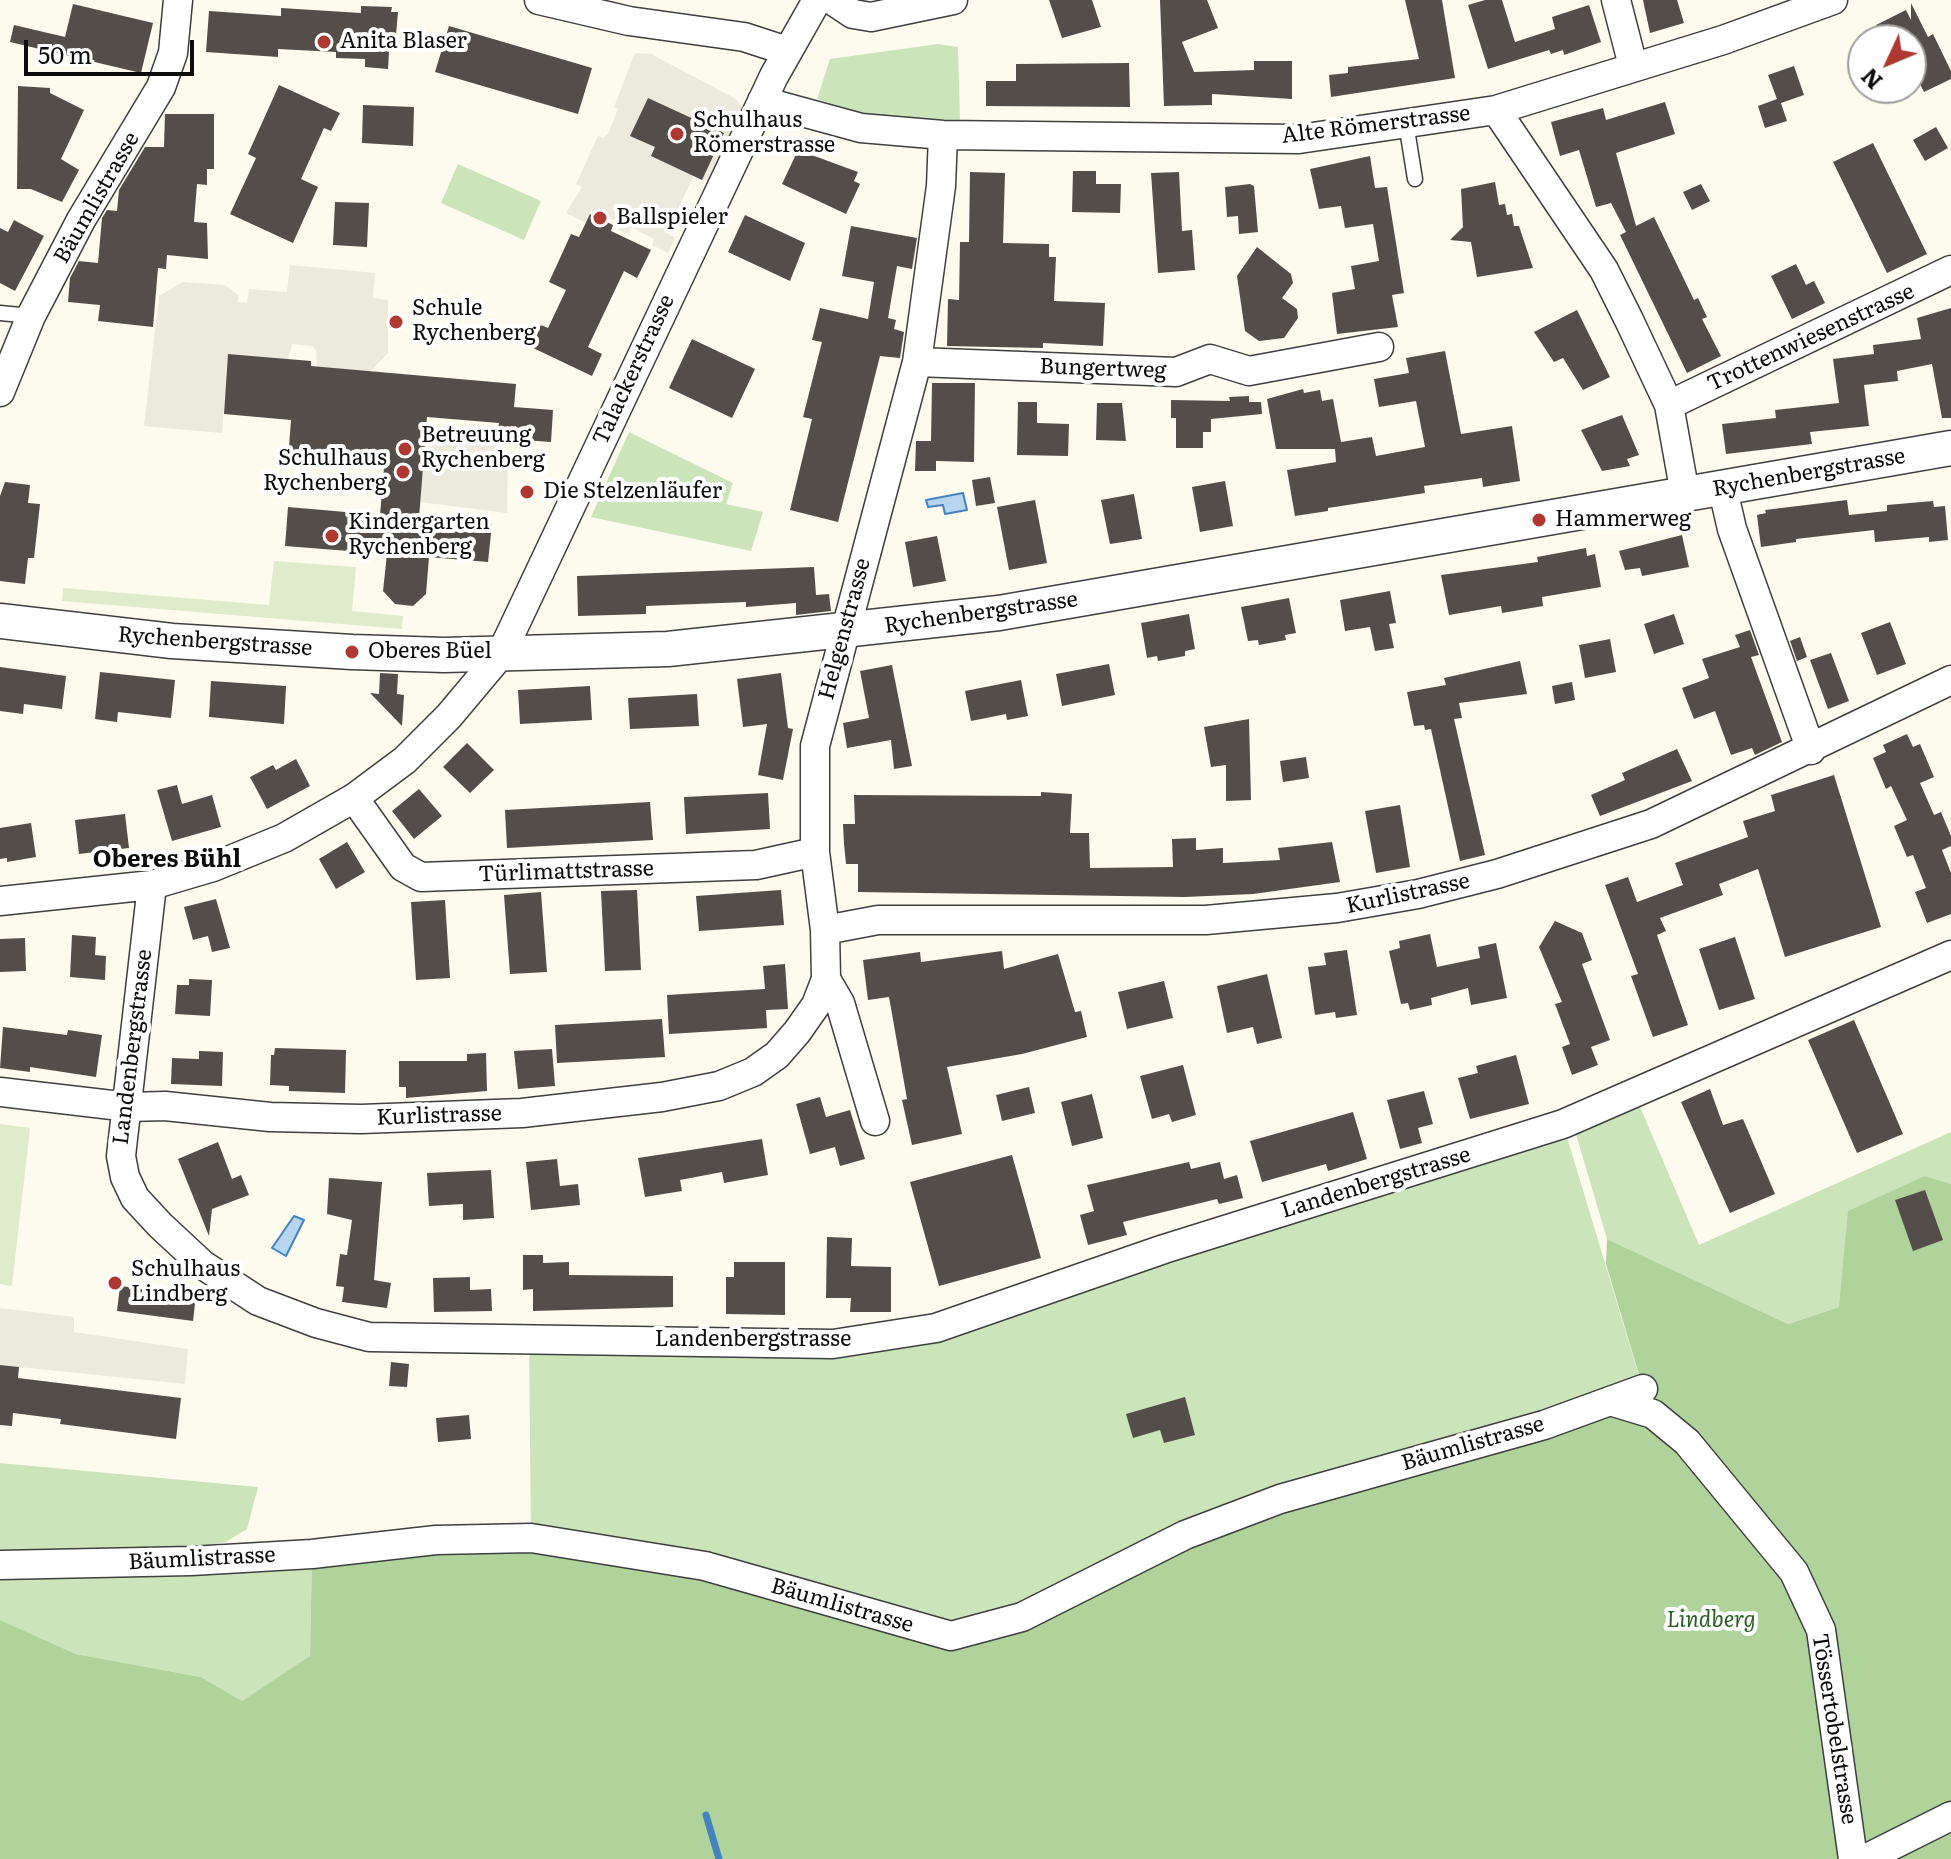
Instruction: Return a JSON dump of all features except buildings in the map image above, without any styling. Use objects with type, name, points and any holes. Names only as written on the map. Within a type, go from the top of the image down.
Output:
[{"type":"street","name":"Bäumlistrasse","points":[[0,392],[31,316],[81,220],[161,87],[173,53],[178,0]]},
{"type":"street","points":[[539,0],[629,21],[744,37],[787,51]]},
{"type":"street","name":"Talackerstrasse","points":[[0,901],[152,885],[213,867],[284,838],[354,798],[405,760],[449,716],[501,654],[762,101],[817,0]]},
{"type":"street","points":[[832,0],[853,14],[871,17],[953,0]]},
{"type":"street","points":[[1616,0],[1633,66]]},
{"type":"street","name":"Alte Römerstrasse","points":[[762,101],[861,128],[943,135],[1299,139],[1496,110],[1723,40],[1833,0]]},
{"type":"street","points":[[1496,110],[1604,270],[1669,405],[1685,494]]},
{"type":"street","name":"Helgenstrasse","points":[[875,1121],[840,1003],[826,979],[825,930],[815,852],[815,746],[917,362],[941,186],[943,135]]},
{"type":"street","name":"Trottenwiesenstrasse","points":[[1669,405],[1951,270]]},
{"type":"street","name":"Bungertweg","points":[[917,362],[1176,372],[1210,359],[1249,371],[1379,347]]},
{"type":"street","name":"Rychenbergstrasse","points":[[0,621],[172,641],[314,650],[501,654],[668,649],[999,613],[1685,494],[1723,490],[1951,448]]},
{"type":"street","points":[[1723,490],[1732,529],[1811,750]]},
{"type":"street","name":"Kurlistrasse","points":[[825,930],[878,920],[1206,920],[1273,916],[1378,901],[1497,874],[1598,844],[1701,803],[1951,680]]},
{"type":"street","name":"Türlimattstrasse","points":[[354,798],[403,867],[421,877],[756,865],[815,852]]},
{"type":"street","name":"Landenbergstrasse","points":[[152,885],[121,1156],[125,1177],[135,1198],[203,1265],[258,1301],[316,1323],[369,1337],[833,1344],[966,1320],[1164,1249],[1563,1124],[1951,955]]},
{"type":"street","name":"Kurlistrasse","points":[[0,1092],[129,1107],[165,1106],[270,1117],[439,1119],[662,1097],[719,1086],[753,1072],[777,1055],[816,1005],[826,979]]},
{"type":"street","name":"Bäumlistrasse","points":[[0,1565],[191,1561],[312,1554],[436,1540],[531,1538],[705,1566],[951,1636],[1022,1617],[1185,1535],[1280,1499],[1544,1425],[1643,1389]]},
{"type":"street","name":"Tössertobelstrasse","points":[[1610,1401],[1653,1414],[1687,1442],[1794,1572],[1821,1630],[1853,1859]]},
{"type":"street","points":[[1865,1859],[1951,1816]]},
{"type":"lane","points":[[1406,123],[1415,179]]},
{"type":"lane","points":[[0,313],[31,316]]},
{"type":"green space","points":[[938,44],[958,47],[960,121],[864,114],[817,99],[830,59]]},
{"type":"green space","points":[[458,164],[541,201],[524,240],[441,203]]},
{"type":"green space","points":[[629,432],[733,483],[726,504],[763,512],[751,551],[591,517]]},
{"type":"green space","points":[[274,561],[356,567],[352,611],[403,616],[402,629],[62,601],[63,588],[269,605]]},
{"type":"green space","points":[[1638,1102],[1699,1245],[1951,1132],[1951,1184],[1925,1176],[1839,1307],[1788,1324],[1607,1239],[1575,1131]]},
{"type":"green space","points":[[0,1124],[30,1128],[12,1286],[0,1284]]},
{"type":"green space","points":[[1563,1124],[1643,1389],[968,1633],[531,1538],[529,1339],[936,1328]]},
{"type":"green space","name":"Lindberg","points":[[1925,1176],[1951,1184],[1951,1859],[0,1859],[0,1620],[76,1654],[201,1677],[242,1701],[310,1656],[312,1554],[531,1538],[951,1636],[1185,1535],[1643,1388],[1606,1264],[1607,1239],[1788,1324],[1839,1307],[1848,1211]]},
{"type":"green space","points":[[0,1463],[258,1487],[247,1529],[226,1542],[198,1548],[312,1554],[310,1657],[242,1701],[201,1677],[76,1654],[0,1620]]},
{"type":"shaded area","points":[[635,53],[651,54],[736,99],[742,107],[743,117],[712,184],[694,175],[667,233],[675,238],[668,253],[652,245],[654,239],[632,228],[628,234],[619,230],[622,223],[592,210],[586,223],[566,213],[582,187],[576,184],[598,136],[603,138],[609,132],[618,109],[614,107]],"holes":[[[648,98],[724,133],[677,168],[652,156],[655,147],[631,135]]]},
{"type":"shaded area","points":[[290,265],[375,273],[373,298],[388,300],[388,353],[370,372],[317,367],[316,350],[312,346],[292,344],[288,359],[228,354],[222,433],[144,426],[159,296],[183,282],[225,285],[238,295],[238,302],[247,303],[249,289],[287,292]]},
{"type":"shaded area","points":[[434,432],[446,440],[461,433],[492,435],[508,460],[507,513],[420,502],[424,458],[430,459]]},
{"type":"shaded area","points":[[0,1308],[74,1317],[74,1332],[188,1349],[185,1384],[0,1365]]},
{"type":"water","points":[[963,493],[967,510],[945,514],[943,505],[928,507],[926,500]]},
{"type":"water","points":[[294,1216],[304,1220],[286,1256],[272,1248]]},
{"type":"waterway","points":[[706,1815],[719,1859]]},
{"type":"place","name":"Anita Blaser","points":[[324,42]]},
{"type":"place","name":"Schulhaus Römerstrasse","points":[[677,134]]},
{"type":"place","name":"Ballspieler","points":[[600,218]]},
{"type":"place","name":"Schule Rychenberg","points":[[396,322]]},
{"type":"place","name":"Betreuung Rychenberg","points":[[405,449]]},
{"type":"place","name":"Schulhaus Rychenberg","points":[[403,472]]},
{"type":"place","name":"Die Stelzenläufer","points":[[527,492]]},
{"type":"place","name":"Hammerweg","points":[[1539,520]]},
{"type":"place","name":"Kindergarten Rychenberg","points":[[332,536]]},
{"type":"place","name":"Oberes Büel","points":[[352,652]]},
{"type":"place","name":"Schulhaus Lindberg","points":[[115,1283]]},
{"type":"district","name":"Oberes Bühl","points":[[167,860]]}]
